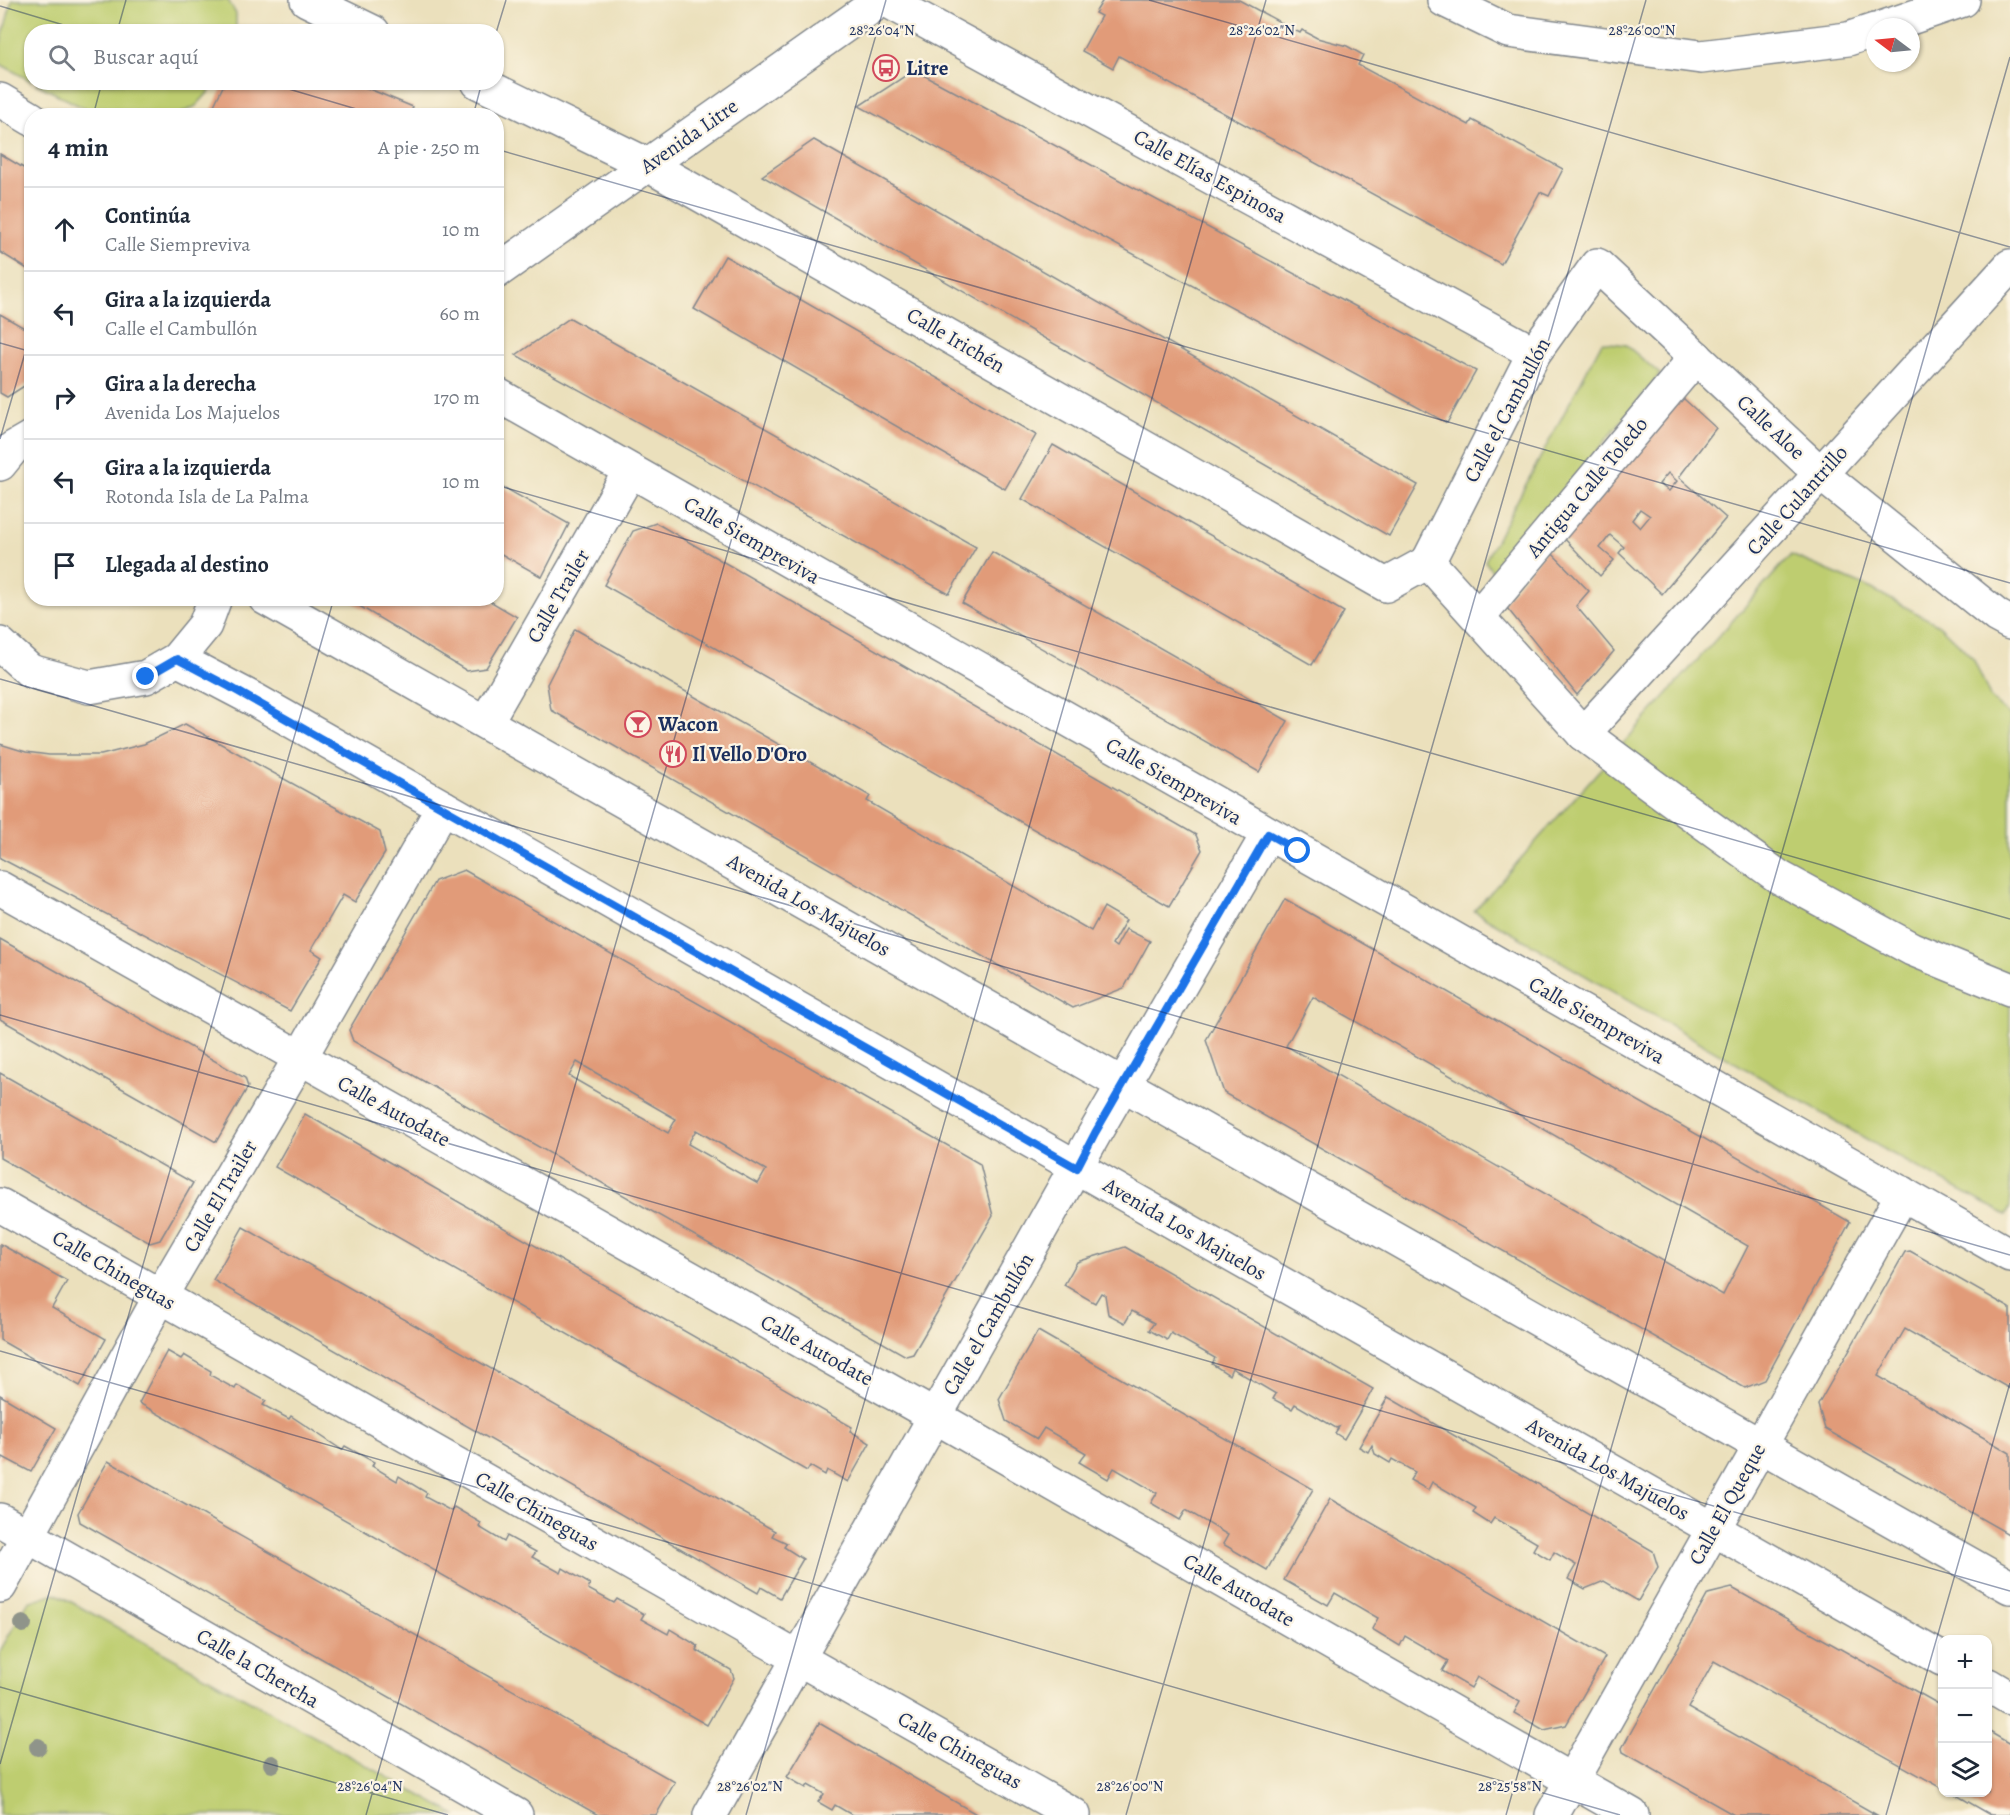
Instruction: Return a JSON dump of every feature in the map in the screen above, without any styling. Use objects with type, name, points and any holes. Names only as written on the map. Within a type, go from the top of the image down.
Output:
[{"type":"street","points":[[307,0],[356,24]]},
{"type":"street","name":"Avenida Litre","points":[[504,266],[884,0]]},
{"type":"street","name":"Calle Elías Espinosa","points":[[884,0],[1534,353]]},
{"type":"street","points":[[1444,0],[1508,31],[1701,57],[1848,39],[1866,33]]},
{"type":"street","points":[[1910,18],[1963,0]]},
{"type":"street","name":"Calle Irichén","points":[[494,90],[648,165],[1386,585],[1428,562]]},
{"type":"street","points":[[0,100],[24,114]]},
{"type":"street","name":"Calle el Cambullón","points":[[1428,562],[1534,353],[1597,265]]},
{"type":"street","name":"Calle Aloe","points":[[1597,265],[1821,474],[1997,616],[2010,623]]},
{"type":"street","name":"Calle Culantrillo","points":[[1583,734],[2010,266]]},
{"type":"street","name":"Antigua Calle Toledo","points":[[1478,617],[1696,357]]},
{"type":"street","name":"Calle Siempreviva","points":[[504,399],[2010,1255]]},
{"type":"street","name":"Calle Trailer","points":[[486,722],[630,471]]},
{"type":"street","points":[[1428,562],[1583,734],[1779,877],[1912,949],[2010,989]]},
{"type":"street","points":[[0,644],[30,671],[89,687],[146,677],[177,659],[205,625],[212,606]]},
{"type":"street","name":"Avenida Los Majuelos","points":[[279,606],[2010,1587]]},
{"type":"street","name":"Avenida Los Majuelos","points":[[177,659],[443,807],[1938,1657]]},
{"type":"street","name":"Calle El Trailer","points":[[0,1586],[160,1297],[443,807]]},
{"type":"street","name":"Calle el Cambullón","points":[[710,1815],[1268,834]]},
{"type":"street","name":"Calle Autodate","points":[[0,888],[936,1417],[1632,1815]]},
{"type":"street","name":"Calle El Queque","points":[[1551,1815],[1903,1193]]},
{"type":"street","name":"Calle Chineguas","points":[[0,1205],[1074,1815]]},
{"type":"street","name":"Calle la Chercha","points":[[0,1520],[516,1815]]},
{"type":"street","points":[[1992,1687],[2010,1698]]},
{"type":"green space","points":[[12,0],[228,0],[236,14],[236,24],[24,24],[24,77],[0,64],[0,46]]},
{"type":"green space","points":[[49,90],[211,90],[192,108],[83,108]]},
{"type":"green space","points":[[1602,342],[1626,345],[1660,374],[1495,575],[1485,561]]},
{"type":"green space","points":[[1791,555],[1872,589],[1939,625],[1973,658],[1991,699],[2010,716],[2010,1207],[2006,1215],[1887,1151],[1474,911]]},
{"type":"green space","points":[[55,1593],[456,1815],[0,1815],[0,1651],[28,1602]]},
{"type":"building","points":[[1103,0],[1239,0],[1300,33],[1302,30],[1317,38],[1347,46],[1363,55],[1358,65],[1469,125],[1472,120],[1563,169],[1549,196],[1540,192],[1501,264],[1119,56],[1113,68],[1082,51],[1101,16],[1095,13]]},
{"type":"building","points":[[914,70],[1476,371],[1447,423],[859,106]]},
{"type":"building","points":[[221,90],[372,90],[413,107],[413,108],[213,108]]},
{"type":"building","points":[[814,140],[1418,485],[1389,536],[762,176]]},
{"type":"building","points":[[0,154],[24,168],[24,267],[0,252]]},
{"type":"building","points":[[725,256],[1036,435],[1005,489],[694,309]]},
{"type":"building","points":[[0,314],[24,328],[24,386],[7,397],[0,393]]},
{"type":"building","points":[[570,318],[976,547],[949,594],[516,355]]},
{"type":"building","points":[[1674,390],[1716,428],[1679,477],[1726,518],[1662,594],[1619,553],[1624,547],[1610,535],[1600,548],[1614,560],[1600,576],[1560,534]],"holes":[[[1668,473],[1677,481],[1669,491],[1659,484]],[[1640,509],[1650,516],[1640,528],[1632,520]]]},
{"type":"building","points":[[1053,445],[1344,612],[1312,665],[1022,499]]},
{"type":"building","points":[[504,487],[569,524],[542,577],[504,556]]},
{"type":"building","points":[[656,523],[1196,835],[1202,850],[1169,906],[604,585],[633,531]]},
{"type":"building","points":[[1547,548],[1589,591],[1576,606],[1614,651],[1577,695],[1503,603]]},
{"type":"building","points":[[992,552],[1288,721],[1259,772],[962,603]]},
{"type":"building","points":[[359,606],[498,606],[517,617],[486,668],[467,671]]},
{"type":"building","points":[[575,629],[870,796],[867,801],[1091,931],[1104,907],[1126,920],[1112,944],[1116,947],[1126,929],[1150,941],[1124,988],[1073,1008],[551,710],[547,684]]},
{"type":"building","points":[[185,724],[380,832],[385,853],[355,902],[343,895],[311,950],[322,957],[290,1011],[0,858],[0,744],[26,752],[49,755],[101,755],[144,744]]},
{"type":"building","points":[[464,870],[980,1164],[993,1216],[913,1354],[906,1356],[353,1041],[349,1030],[435,881]],"holes":[[[577,1062],[676,1119],[668,1133],[569,1076]],[[696,1130],[766,1170],[758,1184],[688,1144]]]},
{"type":"building","points":[[1285,899],[1850,1222],[1765,1380],[1745,1388],[1224,1093],[1206,1040]],"holes":[[[1313,997],[1748,1246],[1723,1295],[1286,1046]]]},
{"type":"building","points":[[0,939],[245,1078],[248,1087],[216,1142],[0,1019]]},
{"type":"building","points":[[0,1073],[193,1183],[160,1240],[150,1243],[0,1158]]},
{"type":"building","points":[[305,1114],[852,1427],[850,1431],[870,1443],[848,1482],[827,1470],[825,1475],[810,1466],[807,1471],[275,1167]]},
{"type":"building","points":[[243,1227],[775,1531],[772,1536],[787,1543],[784,1547],[803,1559],[780,1598],[761,1587],[758,1593],[213,1280]]},
{"type":"building","points":[[0,1244],[67,1281],[52,1308],[106,1339],[80,1386],[0,1340]]},
{"type":"building","points":[[1125,1247],[1373,1389],[1344,1439],[1335,1433],[1339,1427],[1336,1428],[1295,1404],[1292,1409],[1273,1399],[1276,1394],[1232,1368],[1229,1375],[1212,1364],[1215,1358],[1171,1333],[1167,1340],[1149,1330],[1154,1323],[1132,1311],[1125,1323],[1108,1314],[1105,1295],[1101,1293],[1095,1303],[1064,1285],[1077,1262]]},
{"type":"building","points":[[1910,1251],[2010,1308],[2010,1389],[1905,1329],[1878,1376],[2010,1453],[2010,1535],[1825,1429],[1818,1405],[1905,1252]]},
{"type":"building","points":[[1038,1331],[1313,1489],[1267,1570],[1223,1544],[1228,1535],[1186,1510],[1180,1520],[1151,1503],[1157,1493],[1114,1468],[1108,1479],[1079,1462],[1086,1453],[1044,1428],[1037,1439],[1006,1421],[999,1399]]},
{"type":"building","points":[[167,1351],[181,1359],[184,1355],[211,1371],[210,1375],[235,1389],[237,1385],[266,1401],[263,1405],[289,1419],[291,1416],[342,1450],[345,1446],[374,1462],[372,1466],[397,1481],[399,1476],[427,1493],[425,1497],[451,1511],[454,1507],[481,1523],[479,1527],[504,1542],[507,1536],[536,1552],[532,1557],[561,1573],[563,1568],[590,1584],[588,1589],[614,1603],[617,1599],[644,1614],[641,1619],[668,1634],[670,1629],[698,1646],[696,1650],[731,1670],[734,1678],[707,1725],[139,1403]]},
{"type":"building","points":[[0,1395],[56,1428],[31,1472],[3,1457],[0,1461]]},
{"type":"building","points":[[1388,1397],[1653,1551],[1658,1567],[1638,1601],[1604,1581],[1585,1589],[1568,1579],[1576,1565],[1554,1552],[1550,1560],[1533,1550],[1537,1543],[1494,1518],[1490,1524],[1473,1513],[1476,1508],[1432,1482],[1428,1490],[1410,1480],[1415,1472],[1392,1459],[1390,1463],[1375,1454],[1372,1445],[1368,1452],[1359,1447]]},
{"type":"building","points":[[108,1461],[675,1782],[656,1815],[598,1815],[80,1522],[78,1513]]},
{"type":"building","points":[[1330,1499],[1605,1657],[1566,1725],[1544,1730],[1514,1713],[1520,1702],[1477,1677],[1471,1688],[1442,1671],[1448,1661],[1405,1636],[1400,1646],[1372,1629],[1378,1618],[1335,1593],[1328,1605],[1284,1580]]},
{"type":"building","points":[[1732,1588],[1938,1704],[1938,1786],[1714,1661],[1688,1708],[1877,1815],[1734,1815],[1623,1752],[1622,1748],[1708,1594]]},
{"type":"building","points":[[819,1723],[978,1815],[852,1815],[835,1805],[832,1810],[818,1802],[824,1794],[808,1785],[806,1788],[787,1777]]},
{"type":"building","points":[[1992,1733],[2010,1744],[2010,1815],[1991,1815],[1960,1797],[1992,1797]]},
{"type":"place","name":"Litre","points":[[886,68]]},
{"type":"place","name":"Wacon","points":[[638,724]]},
{"type":"place","name":"Il Vello D'Oro","points":[[673,754]]},
{"type":"route","points":[[146,677],[177,659],[1077,1168],[1268,834],[1298,851]]}]
